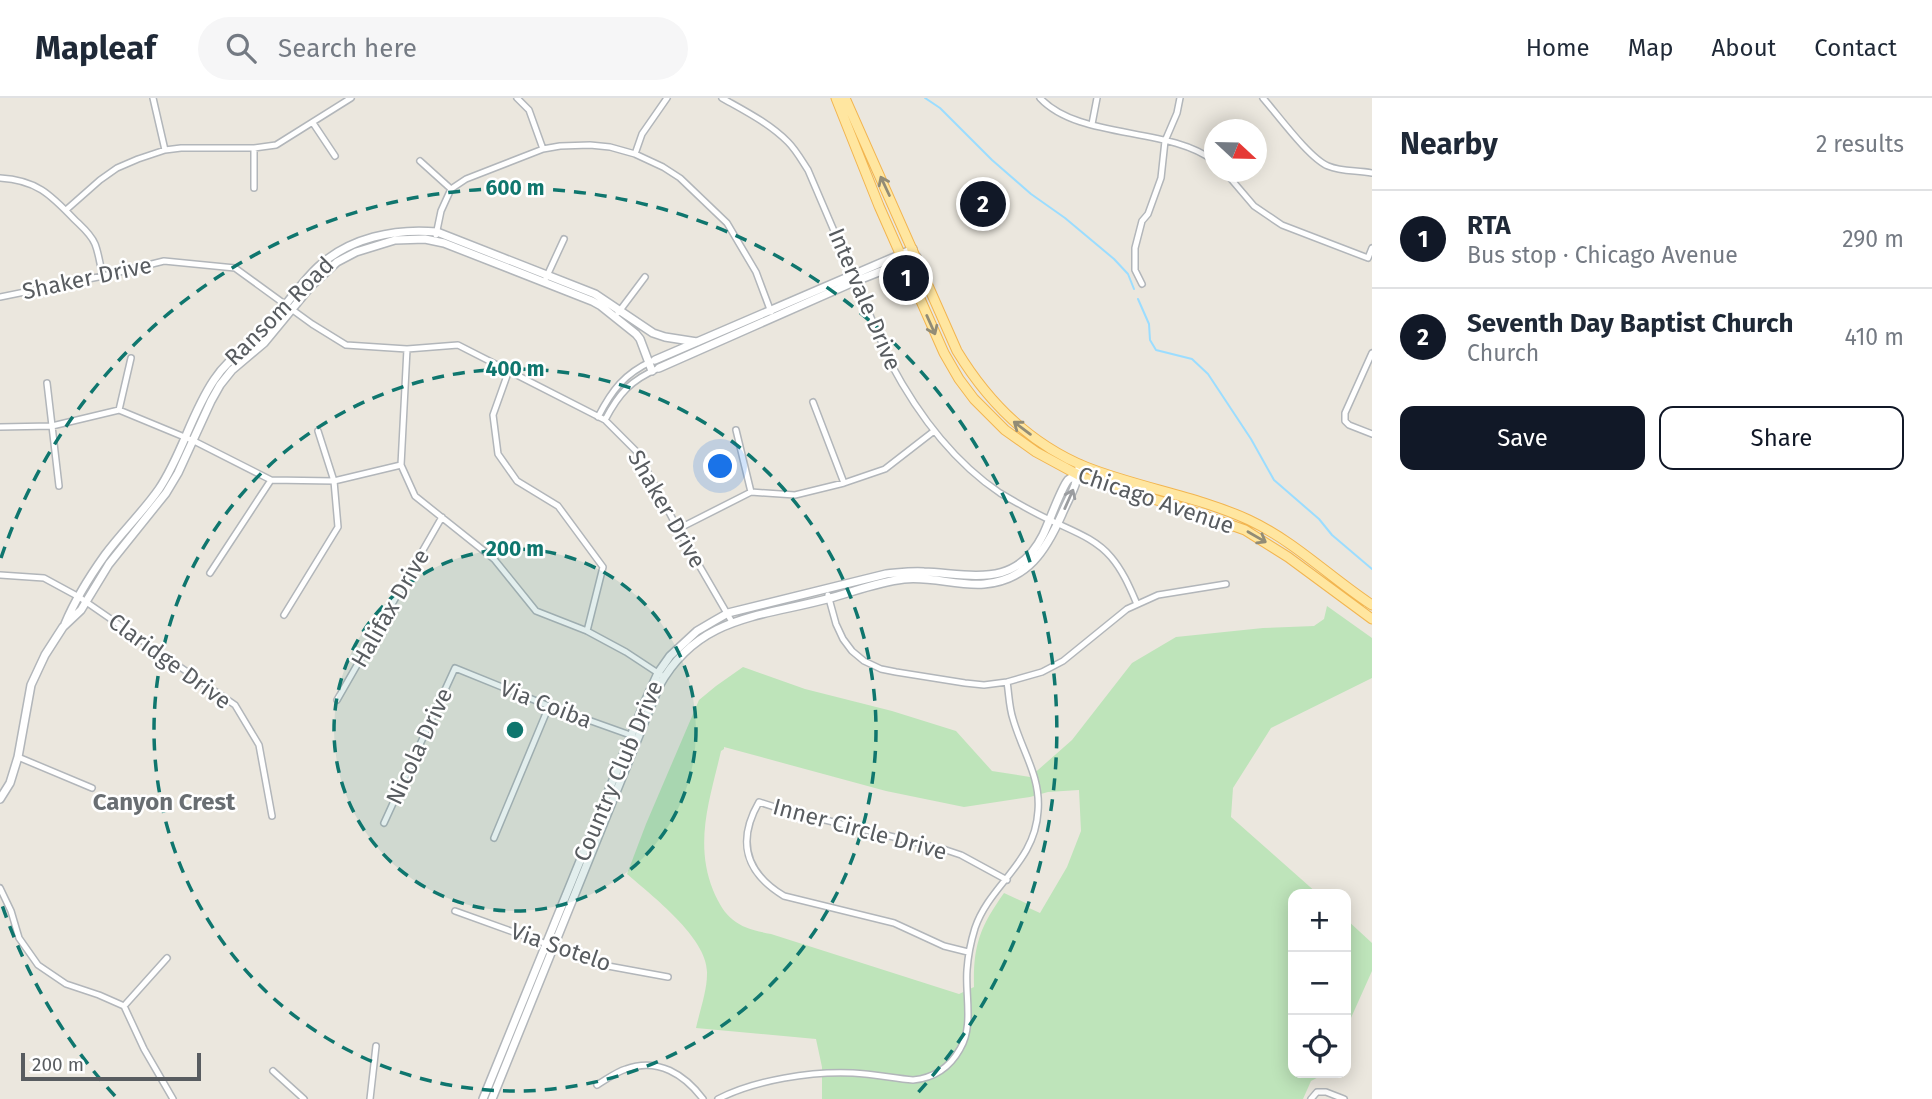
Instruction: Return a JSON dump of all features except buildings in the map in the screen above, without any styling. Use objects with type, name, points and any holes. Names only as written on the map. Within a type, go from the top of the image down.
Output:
[{"type":"main road","name":"Chicago Avenue","points":[[836,98],[944,353],[974,399],[1004,430],[1036,452],[1077,474],[1245,530],[1288,557],[1372,619]]},
{"type":"main road","name":"Chicago Avenue","points":[[845,98],[957,351],[986,394],[1014,423],[1080,464],[1213,506],[1251,521],[1296,549],[1372,605]]},
{"type":"street","points":[[153,98],[165,150]]},
{"type":"street","points":[[66,210],[100,180],[117,168],[138,159],[165,150],[276,145],[351,98]]},
{"type":"street","points":[[517,98],[528,110],[544,149]]},
{"type":"street","points":[[635,154],[642,134],[667,98]]},
{"type":"street","name":"Intervale Drive","points":[[722,98],[756,117],[789,143],[808,170],[890,362],[904,389],[934,431],[953,453],[998,491],[1024,508],[1095,542],[1112,557],[1138,604]]},
{"type":"street","points":[[1040,98],[1048,107],[1065,116],[1165,141],[1204,154]]},
{"type":"street","points":[[1092,124],[1097,98]]},
{"type":"street","points":[[1142,284],[1135,270],[1135,248],[1142,221],[1148,214],[1161,178],[1165,141],[1177,113],[1180,98]]},
{"type":"street","points":[[1263,98],[1326,165],[1372,173]]},
{"type":"street","points":[[313,123],[335,156]]},
{"type":"street","points":[[435,236],[441,211],[451,189],[476,175],[544,149],[590,145],[610,147],[635,154],[680,178],[727,223],[756,272],[772,315]]},
{"type":"street","points":[[254,148],[254,188]]},
{"type":"street","points":[[419,161],[451,189]]},
{"type":"street","points":[[0,178],[34,184],[50,193],[95,243],[103,276]]},
{"type":"street","points":[[1234,182],[1254,206],[1282,225],[1368,258],[1372,248]]},
{"type":"street","name":"Ransom Road","points":[[83,599],[104,556],[159,489],[213,381],[225,364],[258,337],[324,273],[350,255],[395,240],[435,236],[545,279],[665,337],[697,342]]},
{"type":"street","points":[[545,279],[564,239]]},
{"type":"street","points":[[598,417],[616,387],[632,372],[656,365],[915,253]]},
{"type":"street","name":"Shaker Drive","points":[[0,297],[164,261],[235,268],[312,324],[346,345],[407,349],[458,345],[606,421],[637,452],[732,622]]},
{"type":"street","points":[[617,314],[645,277]]},
{"type":"street","name":"Ransom Road","points":[[0,799],[10,783],[18,757],[31,685],[44,655],[64,628],[73,604],[83,599],[166,493],[194,442],[220,385],[240,362],[264,343],[290,307]]},
{"type":"street","name":"Ransom Road","points":[[617,314],[640,339],[656,365]]},
{"type":"street","points":[[606,421],[623,392],[666,355],[772,315]]},
{"type":"street","points":[[665,337],[666,355]]},
{"type":"street","points":[[407,349],[401,465],[415,496],[494,559],[536,611],[587,631],[661,675]]},
{"type":"street","points":[[1372,353],[1345,413],[1345,421],[1349,425],[1372,434]]},
{"type":"street","points":[[119,410],[131,358]]},
{"type":"street","points":[[509,370],[493,415],[498,454],[517,481],[558,506],[603,567],[587,631]]},
{"type":"street","points":[[47,383],[59,486]]},
{"type":"street","points":[[813,402],[844,483]]},
{"type":"street","points":[[0,427],[52,426],[119,410],[194,442],[271,480],[334,481],[401,465]]},
{"type":"street","points":[[736,430],[751,492]]},
{"type":"street","points":[[284,615],[338,527],[334,481],[318,431]]},
{"type":"street","points":[[678,529],[751,492],[795,495],[885,469],[934,431]]},
{"type":"street","name":"Country Club Drive","points":[[492,1099],[550,945],[634,737],[661,675],[683,643],[697,631],[728,613],[886,575],[906,572],[979,576],[1005,571],[1026,560],[1054,522],[1075,485],[1080,464]]},
{"type":"street","points":[[210,573],[271,480]]},
{"type":"street","name":"Halifax Drive","points":[[337,699],[442,517]]},
{"type":"street","name":"Country Club Drive","points":[[661,675],[700,639],[732,622],[755,615],[902,579],[967,584],[1002,581],[1024,570],[1038,558],[1048,544],[1054,522]]},
{"type":"street","name":"Claridge Drive","points":[[0,575],[44,578],[83,599],[235,705],[258,745],[272,816]]},
{"type":"street","points":[[827,590],[835,624],[852,651],[864,661],[881,669],[984,685],[1007,682],[1042,672],[1063,661],[1118,616],[1138,604],[1158,596],[1226,584]]},
{"type":"street","name":"Via Coiba","points":[[455,668],[634,737]]},
{"type":"street","name":"Nicola Drive","points":[[384,823],[455,668]]},
{"type":"street","points":[[718,1099],[768,1081],[817,1074],[852,1073],[915,1080],[933,1075],[952,1062],[960,1049],[967,1027],[968,952],[977,922],[1023,858],[1038,819],[1037,782],[1012,718],[1007,682]]},
{"type":"street","points":[[494,838],[549,706]]},
{"type":"street","points":[[18,757],[92,788]]},
{"type":"street","name":"Inner Circle Drive","points":[[968,952],[944,946],[894,923],[784,896],[768,886],[755,871],[748,853],[747,835],[752,814],[759,802],[938,848],[961,855],[1007,880]]},
{"type":"street","points":[[0,888],[11,911],[19,938],[38,965],[66,984],[124,1006],[144,1049],[173,1099]]},
{"type":"street","name":"Via Sotelo","points":[[455,911],[608,966],[668,976]]},
{"type":"street","name":"Country Club Drive","points":[[482,1099],[550,945]]},
{"type":"street","points":[[124,1006],[167,958]]},
{"type":"street","points":[[370,1099],[376,1046]]},
{"type":"street","points":[[597,1085],[629,1068],[639,1065],[657,1066],[678,1073],[703,1099]]},
{"type":"street","points":[[273,1072],[304,1099]]},
{"type":"street","points":[[1311,1099],[1317,1092],[1326,1092],[1344,1099]]},
{"type":"green space","points":[[1327,606],[1372,638],[1372,678],[1271,728],[1233,788],[1231,817],[1312,889],[1288,889],[1288,1078],[1317,1078],[1311,1081],[1303,1099],[822,1099],[822,1067],[816,1039],[696,1028],[707,974],[699,947],[677,919],[627,874],[699,700],[743,667],[805,689],[892,711],[956,731],[992,771],[1030,777],[1072,740],[1132,663],[1176,637],[1314,626],[1324,619]],"holes":[[[724,747],[886,791],[964,807],[1048,792],[1079,790],[1081,831],[1067,867],[1040,913],[1029,908],[1030,905],[1004,893],[989,916],[980,937],[975,959],[974,987],[959,994],[742,926],[723,909],[707,872],[704,838],[706,820]]]},
{"type":"green space","points":[[1351,924],[1372,943],[1372,971],[1351,1018]]},
{"type":"waterway","points":[[925,98],[940,108],[1031,194],[1114,259],[1128,274],[1134,289]]},
{"type":"waterway","points":[[1138,299],[1149,324],[1150,340],[1156,350],[1192,359],[1208,374],[1251,439],[1274,480],[1372,569]]},
{"type":"place","name":"Seventh Day Baptist Church","points":[[983,204]]},
{"type":"place","name":"RTA","points":[[906,278]]},
{"type":"district","name":"Canyon Crest","points":[[164,802]]}]
